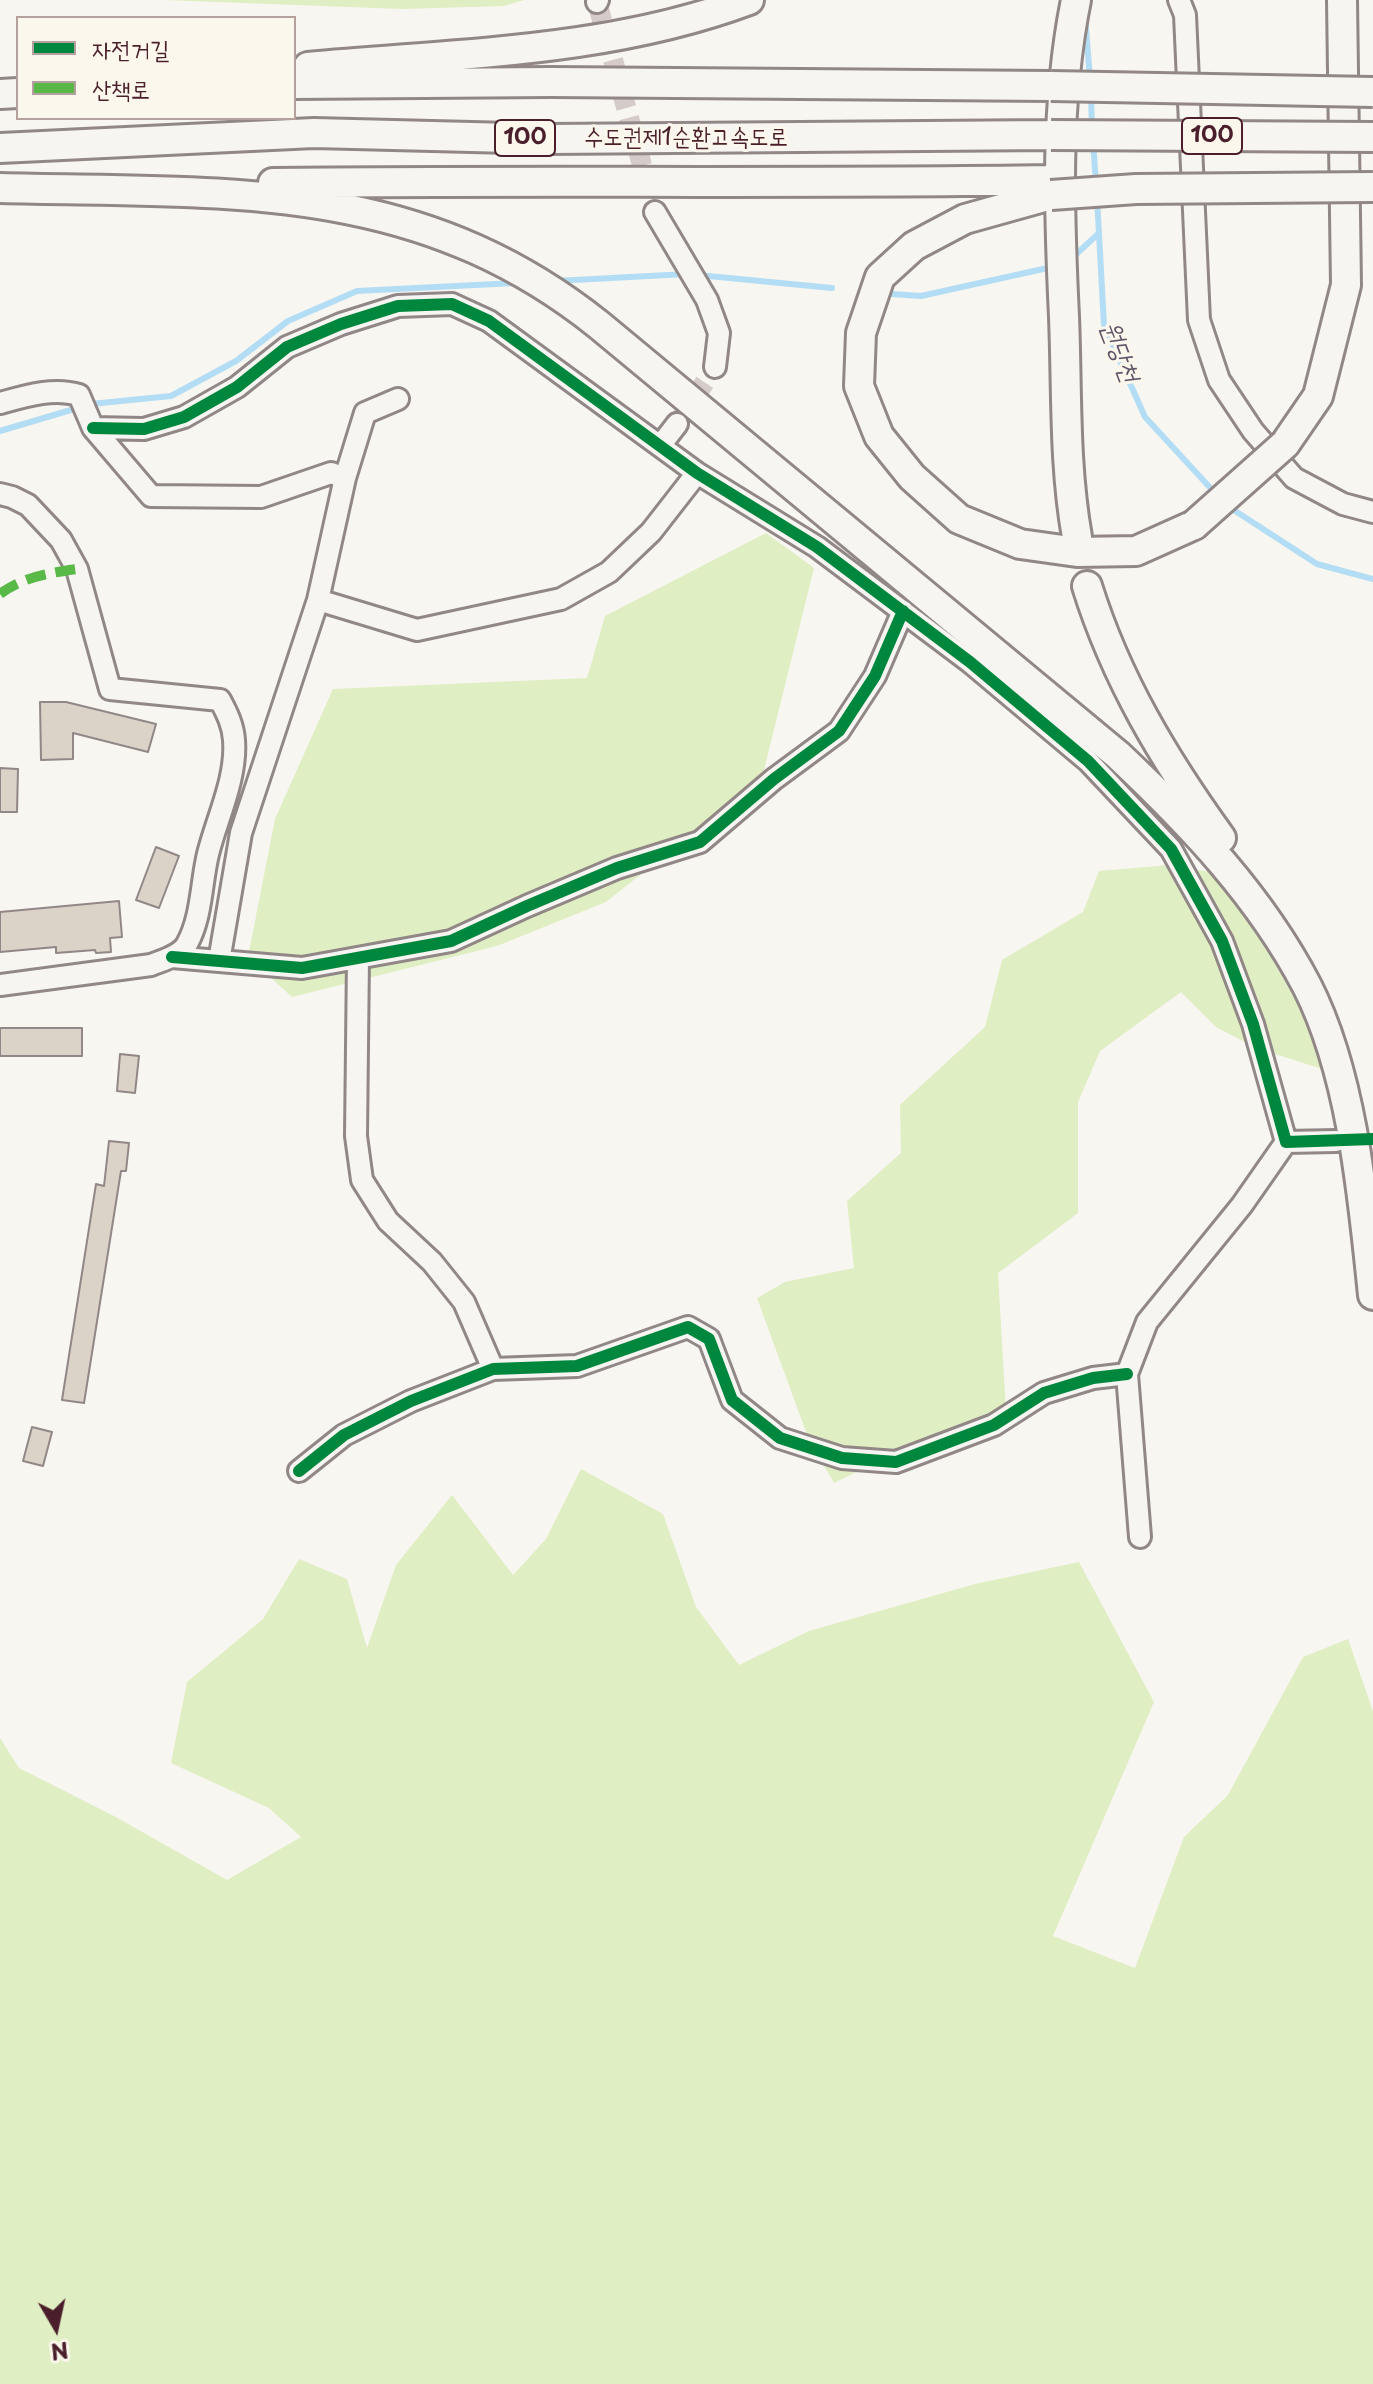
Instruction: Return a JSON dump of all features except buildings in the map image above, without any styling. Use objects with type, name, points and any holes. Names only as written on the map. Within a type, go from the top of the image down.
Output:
[{"type":"highway","points":[[296,68],[431,55],[522,51],[614,38],[670,25],[749,0]]},
{"type":"highway","points":[[1051,188],[965,219],[914,246],[880,277],[861,333],[859,386],[879,436],[912,477],[959,519],[1020,544],[1077,552],[1136,551],[1194,525],[1285,444],[1318,396],[1346,285],[1342,0]]},
{"type":"highway","points":[[1074,10],[1060,154],[1068,463],[1077,537]]},
{"type":"highway","name":"100","points":[[296,84],[567,82],[1373,92]]},
{"type":"highway","name":"수도권제1순환고속도로","points":[[0,148],[314,133],[550,139],[1051,135],[1373,137]]},
{"type":"highway","points":[[0,188],[443,181],[1136,189],[1373,187]]},
{"type":"highway","points":[[0,188],[262,196],[362,210],[448,236],[514,267],[551,289],[599,325],[1118,755],[1176,811],[1233,874],[1264,915],[1308,988]]},
{"type":"highway","points":[[1087,586],[1115,663],[1137,710],[1161,750],[1248,874],[1298,959],[1343,1091],[1356,1162],[1373,1295]]},
{"type":"street","points":[[1179,0],[1185,15],[1199,320],[1219,380],[1253,431],[1294,478],[1343,504],[1373,512]]},
{"type":"street","points":[[655,212],[707,300],[719,333],[715,367]]},
{"type":"street","points":[[91,424],[144,429],[184,417],[237,387],[287,347],[341,324],[398,306],[452,304],[489,321],[697,473],[817,547],[970,662],[1088,761],[1171,849],[1222,941],[1253,1024],[1286,1142]]},
{"type":"street","points":[[0,403],[67,391],[79,395],[91,424],[151,496],[261,497],[331,473],[345,478]]},
{"type":"street","points":[[219,961],[241,833],[318,600],[345,478],[365,413],[398,399]]},
{"type":"street","points":[[660,446],[677,424]]},
{"type":"street","points":[[318,600],[417,630],[561,599],[609,572],[651,532],[697,473]]},
{"type":"street","points":[[0,494],[28,505],[61,540],[77,569],[110,689],[220,700],[230,717],[235,741],[231,771],[208,857],[197,917],[187,946],[172,957],[139,967],[0,985]]},
{"type":"street","points":[[172,957],[302,968],[451,941],[617,868],[700,842],[774,779],[839,731],[875,676],[903,611]]},
{"type":"street","points":[[358,958],[356,1136],[362,1180],[388,1221],[432,1262],[464,1302],[493,1369]]},
{"type":"street","points":[[1286,1142],[1336,1141]]},
{"type":"street","points":[[1140,1537],[1127,1374],[1147,1322],[1242,1205],[1286,1142]]},
{"type":"street","points":[[299,1471],[344,1435],[411,1401],[493,1369],[577,1366],[688,1327],[709,1339],[732,1400],[780,1438],[842,1458],[896,1462],[994,1425],[1044,1393],[1093,1378],[1127,1374]]},
{"type":"green space","points":[[164,0],[524,0],[504,6],[402,9]]},
{"type":"green space","points":[[766,533],[814,568],[764,770],[735,800],[606,902],[497,946],[292,997],[248,957],[275,819],[333,689],[587,678],[605,616]]},
{"type":"green space","points":[[1170,865],[1221,874],[1268,938],[1341,1075],[1256,1048],[1216,1027],[1181,992],[1100,1051],[1078,1102],[1078,1213],[998,1273],[1006,1412],[918,1442],[834,1483],[809,1440],[757,1298],[785,1282],[854,1268],[847,1201],[901,1153],[900,1105],[985,1027],[1002,960],[1083,912],[1099,871]]},
{"type":"green space","points":[[581,1469],[663,1514],[696,1607],[739,1665],[809,1631],[975,1584],[1079,1562],[1154,1702],[1053,1936],[1135,1968],[1184,1837],[1228,1795],[1303,1657],[1348,1639],[1373,1711],[1373,2384],[0,2384],[0,1738],[19,1768],[114,1816],[227,1880],[301,1837],[269,1808],[171,1763],[187,1682],[263,1619],[299,1559],[347,1579],[367,1648],[396,1565],[452,1495],[513,1575],[546,1539]]},
{"type":"waterway","name":"원당천","points":[[1085,15],[1090,79]]},
{"type":"waterway","name":"원당천","points":[[1091,94],[1092,127]]},
{"type":"waterway","name":"원당천","points":[[1093,142],[1096,183]]},
{"type":"waterway","name":"원당천","points":[[1097,198],[1104,325],[1145,417],[1216,494]]},
{"type":"waterway","points":[[1070,260],[1099,233]]},
{"type":"waterway","points":[[891,294],[921,296],[1052,267]]},
{"type":"waterway","points":[[555,281],[687,274]]},
{"type":"waterway","points":[[698,275],[832,288]]},
{"type":"waterway","points":[[0,431],[91,404],[171,396],[236,361],[288,321],[357,291],[515,283]]},
{"type":"waterway","name":"원당천","points":[[1226,505],[1317,564],[1373,579]]},
{"type":"tunnel","points":[[597,2],[655,212]]},
{"type":"tunnel","points":[[677,424],[715,367]]},
{"type":"marked path","points":[[0,594],[27,580],[77,569]]},
{"type":"cycle path","points":[[93,428],[144,429],[184,417],[237,387],[287,347],[341,324],[398,306],[452,304],[489,321],[697,473],[817,547],[970,662],[1088,761],[1171,849],[1222,941],[1253,1024],[1286,1142],[1373,1139]]},
{"type":"cycle path","points":[[172,957],[302,968],[451,941],[617,868],[700,842],[774,779],[839,731],[875,676],[903,611]]},
{"type":"cycle path","points":[[299,1471],[344,1435],[411,1401],[493,1369],[577,1366],[688,1327],[709,1339],[732,1400],[780,1438],[842,1458],[896,1462],[994,1425],[1044,1393],[1093,1378],[1127,1374]]}]
